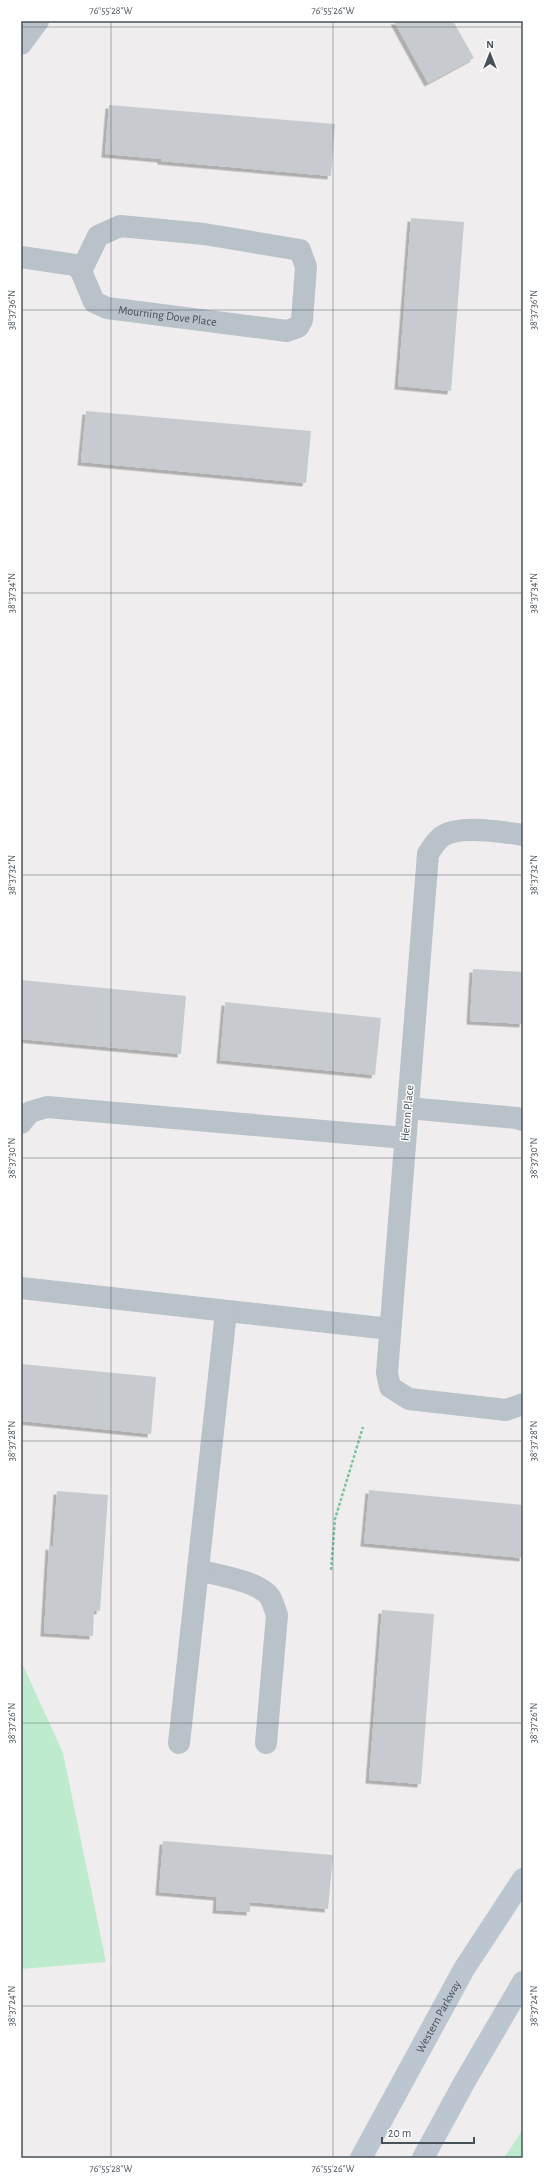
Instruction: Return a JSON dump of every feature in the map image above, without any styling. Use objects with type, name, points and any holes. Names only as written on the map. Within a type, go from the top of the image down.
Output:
[{"type":"main road","name":"Western Parkway","points":[[361,2158],[464,1969],[523,1879]]},
{"type":"main road","points":[[423,2158],[523,1982]]},
{"type":"street","points":[[21,44],[38,21]]},
{"type":"street","name":"Mourning Dove Place","points":[[120,226],[204,234],[300,250],[306,267],[306,288],[302,320],[298,327],[287,331],[107,308],[94,302],[81,271],[98,236],[120,226]]},
{"type":"street","points":[[21,257],[75,265],[81,271]]},
{"type":"street","name":"Heron Place","points":[[523,835],[484,830],[456,831],[440,838],[428,854],[386,1373],[390,1386],[409,1399],[506,1410],[523,1404]]},
{"type":"street","points":[[21,1123],[30,1112],[47,1107],[405,1138]]},
{"type":"street","points":[[408,1108],[517,1118],[523,1120]]},
{"type":"street","points":[[21,1288],[226,1312],[390,1329]]},
{"type":"street","points":[[179,1743],[226,1312]]},
{"type":"street","points":[[198,1570],[239,1580],[256,1587],[270,1597],[277,1615],[266,1743]]},
{"type":"path","points":[[331,1570],[335,1519],[363,1427]]},
{"type":"green space","points":[[21,1661],[63,1753],[106,1962],[21,1969]]},
{"type":"green space","points":[[523,2129],[523,2158],[504,2158]]},
{"type":"building","points":[[394,21],[453,21],[474,58],[428,83]]},
{"type":"building","points":[[109,105],[335,124],[331,176],[161,161],[161,159],[105,154]]},
{"type":"building","points":[[411,218],[464,222],[451,391],[398,386]]},
{"type":"building","points":[[86,411],[311,431],[306,483],[81,462]]},
{"type":"building","points":[[473,969],[523,972],[523,1024],[470,1021]]},
{"type":"building","points":[[21,980],[186,996],[181,1054],[21,1039]]},
{"type":"building","points":[[225,1002],[381,1018],[375,1075],[220,1060]]},
{"type":"building","points":[[21,1364],[156,1377],[151,1434],[21,1421]]},
{"type":"building","points":[[369,1490],[523,1505],[523,1558],[364,1543]]},
{"type":"building","points":[[57,1491],[108,1495],[100,1611],[94,1610],[93,1636],[44,1633],[49,1546],[53,1547]]},
{"type":"building","points":[[382,1610],[434,1614],[421,1784],[369,1780]]},
{"type":"building","points":[[163,1841],[333,1855],[328,1909],[250,1902],[250,1912],[216,1910],[217,1897],[159,1892]]}]
